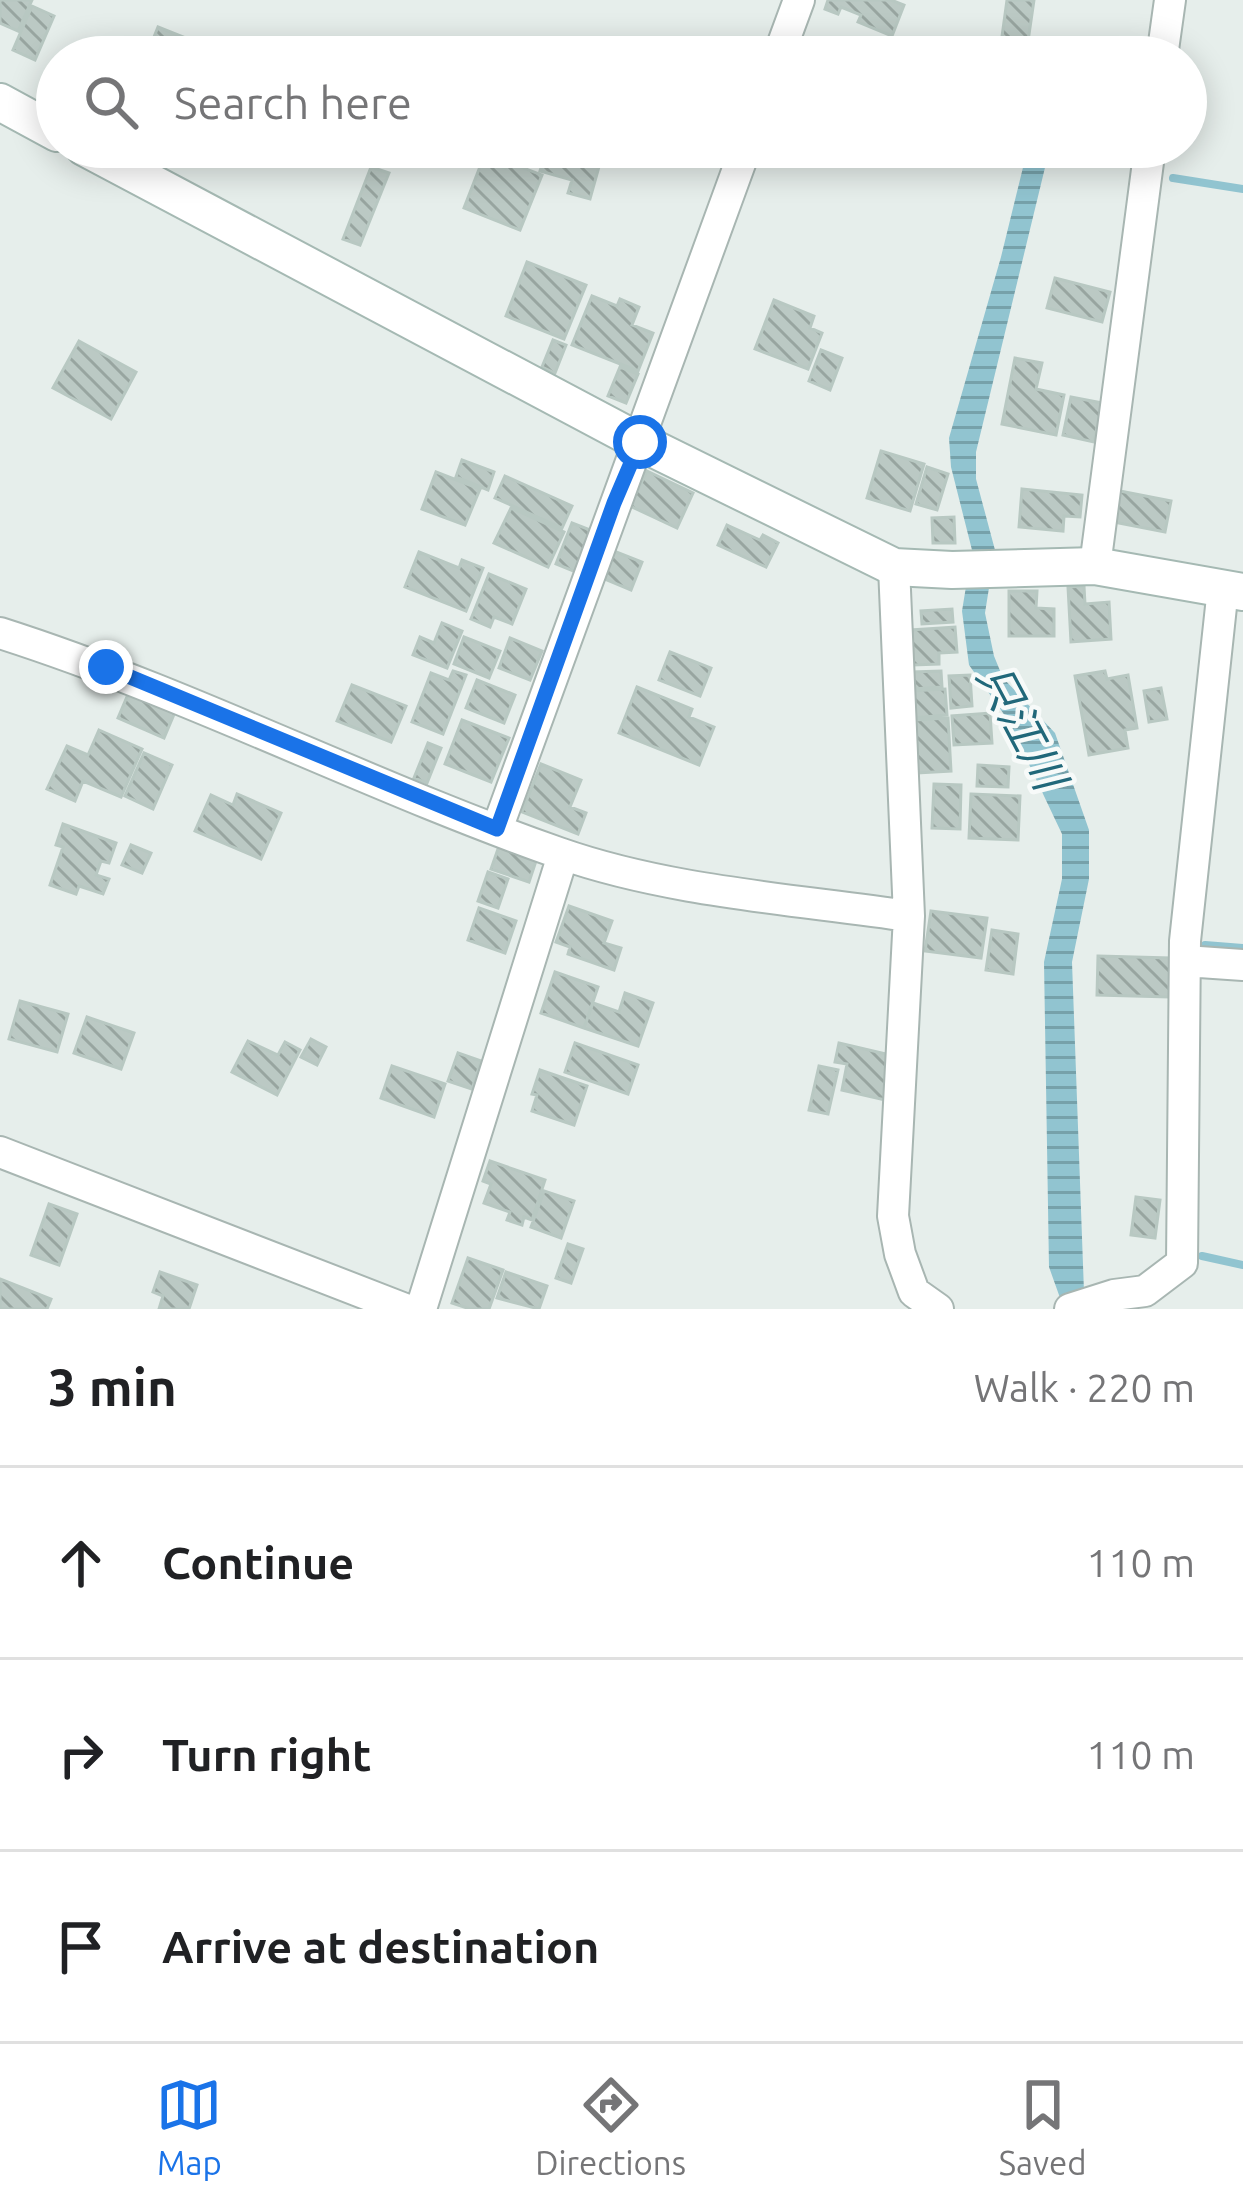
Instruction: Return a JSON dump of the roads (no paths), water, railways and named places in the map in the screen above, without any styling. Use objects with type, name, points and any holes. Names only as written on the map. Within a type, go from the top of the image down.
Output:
[{"type":"street","points":[[786,36],[799,0]]},
{"type":"street","points":[[1165,36],[1170,0]]},
{"type":"street","points":[[0,102],[36,122]]},
{"type":"street","points":[[124,168],[640,442],[894,567],[1095,566],[1233,590],[1185,961],[1182,1263],[1149,1300],[1114,1295],[1070,1309]]},
{"type":"street","points":[[497,829],[738,168]]},
{"type":"street","points":[[1095,566],[1147,168]]},
{"type":"street","points":[[894,567],[909,916],[893,1216],[915,1303]]},
{"type":"street","points":[[0,633],[106,667],[563,855],[673,881],[909,916]]},
{"type":"street","points":[[421,1309],[563,855]]},
{"type":"street","points":[[1185,961],[1243,965]]},
{"type":"street","points":[[0,1152],[406,1309]]},
{"type":"water","name":"只江川","points":[[1023,168],[1045,168],[976,452],[976,479],[995,550],[985,613],[994,656],[1003,678],[1055,733],[1089,830],[1089,879],[1072,962],[1084,1292],[1064,1309],[1049,1267],[1044,962],[1062,879],[1062,834],[1008,720],[969,665],[962,611],[972,550],[951,467],[949,438]]},
{"type":"waterway","points":[[1173,178],[1243,189]]},
{"type":"waterway","points":[[1205,945],[1243,948]]},
{"type":"waterway","points":[[1202,1256],[1243,1265]]}]
